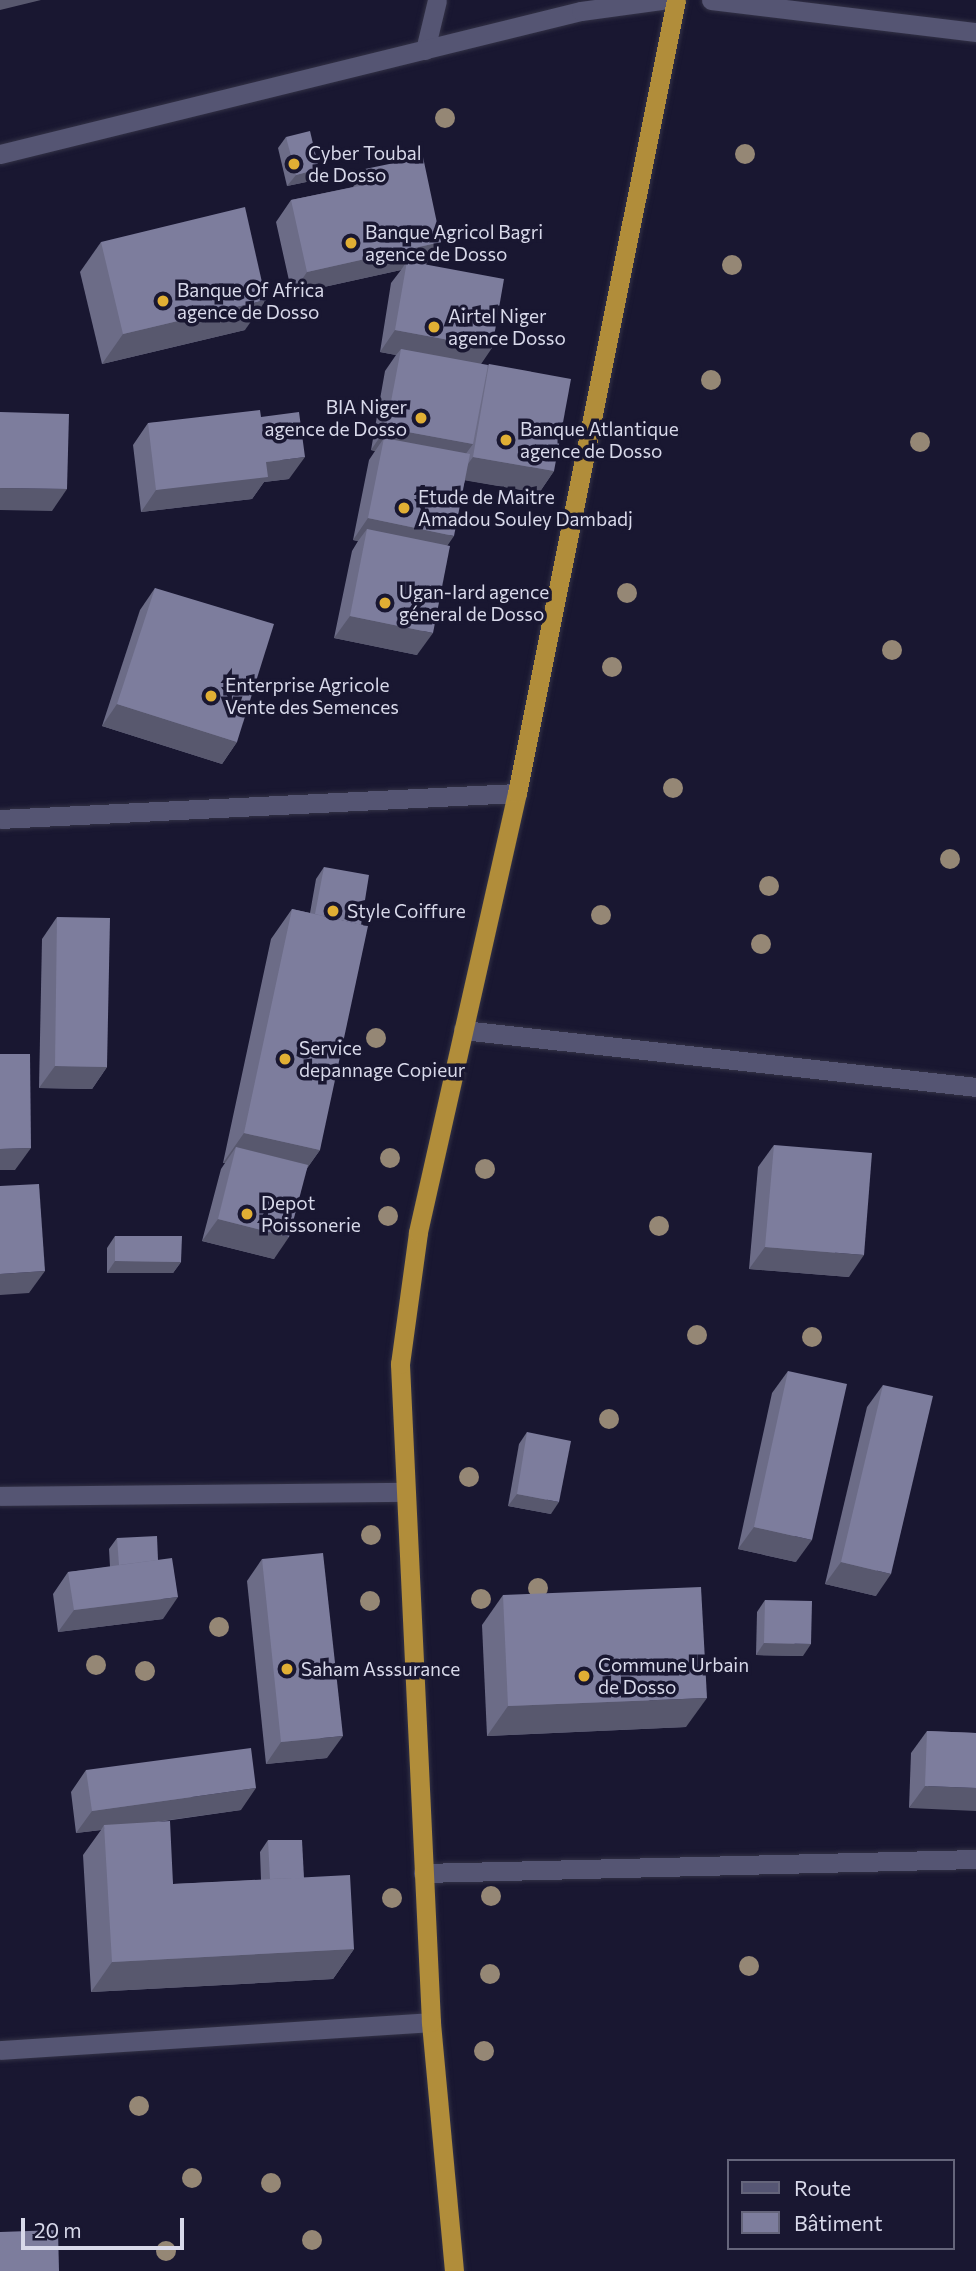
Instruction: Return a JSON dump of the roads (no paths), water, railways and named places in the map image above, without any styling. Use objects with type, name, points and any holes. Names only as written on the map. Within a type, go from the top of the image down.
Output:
[{"type":"highway","points":[[454,2271],[431,2022],[401,1492],[400,1364],[418,1232],[517,793],[676,0]]},
{"type":"street","points":[[425,50],[438,0]]},
{"type":"street","points":[[0,154],[581,11],[661,0]]},
{"type":"street","points":[[711,0],[976,32]]},
{"type":"street","points":[[0,819],[517,793]]},
{"type":"street","points":[[463,1030],[976,1087]]},
{"type":"street","points":[[0,1496],[401,1492]]},
{"type":"street","points":[[423,1873],[976,1859]]},
{"type":"street","points":[[0,2050],[431,2022]]},
{"type":"place","name":"Cyber Toubal de Dosso","points":[[294,164]]},
{"type":"place","name":"Banque Agricol Bagri agence de Dosso","points":[[351,243]]},
{"type":"place","name":"Banque Of Africa agence de Dosso","points":[[163,301]]},
{"type":"place","name":"Airtel Niger agence Dosso","points":[[434,327]]},
{"type":"place","name":"BIA Niger agence de Dosso","points":[[421,418]]},
{"type":"place","name":"Banque Atlantique agence de Dosso","points":[[506,440]]},
{"type":"place","name":"Etude de Maitre Amadou Souley Dambadj","points":[[404,508]]},
{"type":"place","name":"Ugan-Iard agence géneral de Dosso","points":[[385,603]]},
{"type":"place","name":"Enterprise Agricole Vente des Semences","points":[[211,696]]},
{"type":"place","name":"Style Coiffure","points":[[333,911]]},
{"type":"place","name":"Service depannage Copieur","points":[[285,1059]]},
{"type":"place","name":"Depot Poissonerie","points":[[247,1214]]},
{"type":"place","name":"Saham Asssurance","points":[[287,1669]]},
{"type":"place","name":"Commune Urbain de Dosso","points":[[584,1676]]}]
